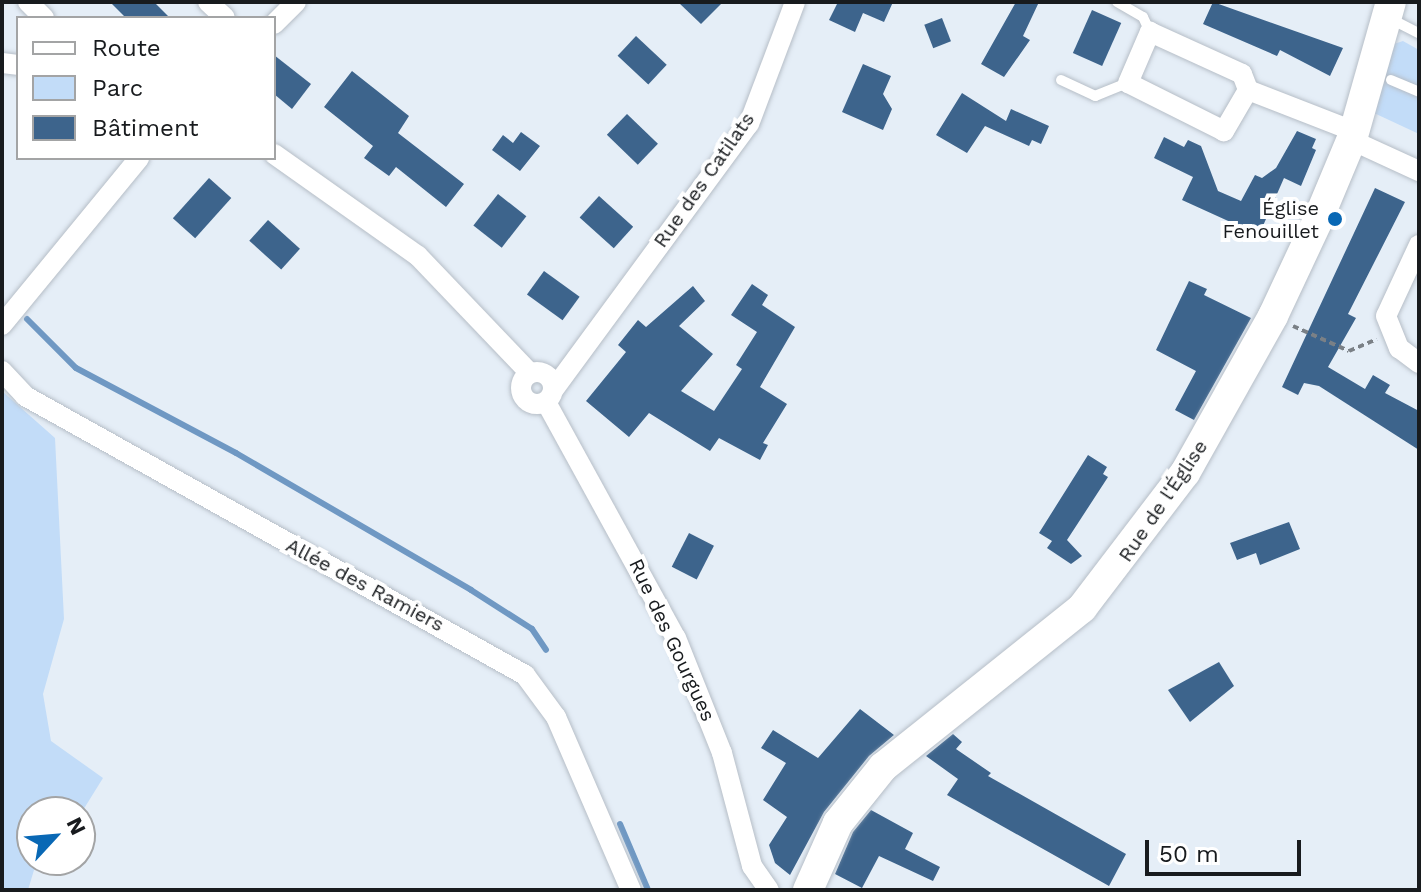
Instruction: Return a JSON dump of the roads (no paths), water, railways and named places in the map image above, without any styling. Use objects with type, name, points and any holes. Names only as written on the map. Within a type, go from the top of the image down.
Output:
[{"type":"main road","name":"Rue de l'Église","points":[[808,890],[838,823],[883,767],[1045,640],[1116,570],[1185,473],[1273,316],[1353,136],[1389,10]]},
{"type":"street","points":[[208,2],[223,16]]},
{"type":"street","points":[[276,22],[296,2]]},
{"type":"street","name":"Rue des Catilats","points":[[543,384],[584,343],[749,124],[795,2]]},
{"type":"street","points":[[1248,90],[1224,131],[1128,83],[1150,32],[1242,74],[1248,90],[1343,127],[1353,136],[1419,171]]},
{"type":"street","name":"Rue des Gourgues","points":[[276,155],[418,256],[543,384],[676,638],[714,729],[752,866],[769,890]]},
{"type":"street","points":[[2,325],[137,160]]},
{"type":"street","points":[[1419,245],[1386,316],[1389,334],[1419,363]]},
{"type":"street","name":"Allée des Ramiers","points":[[2,371],[25,396],[525,675],[556,717],[631,890]]},
{"type":"lane","points":[[1117,2],[1143,17],[1150,32]]},
{"type":"lane","name":"Rue de l'Église","points":[[1389,10],[1419,33]]},
{"type":"lane","points":[[1061,80],[1095,96],[1128,83]]},
{"type":"lane","points":[[1391,80],[1419,92]]},
{"type":"waterway","points":[[27,319],[76,368],[236,453],[471,590],[532,629],[546,650]]},
{"type":"waterway","points":[[620,824],[648,890]]},
{"type":"place","name":"Église Fenouillet","points":[[1335,219]]}]
